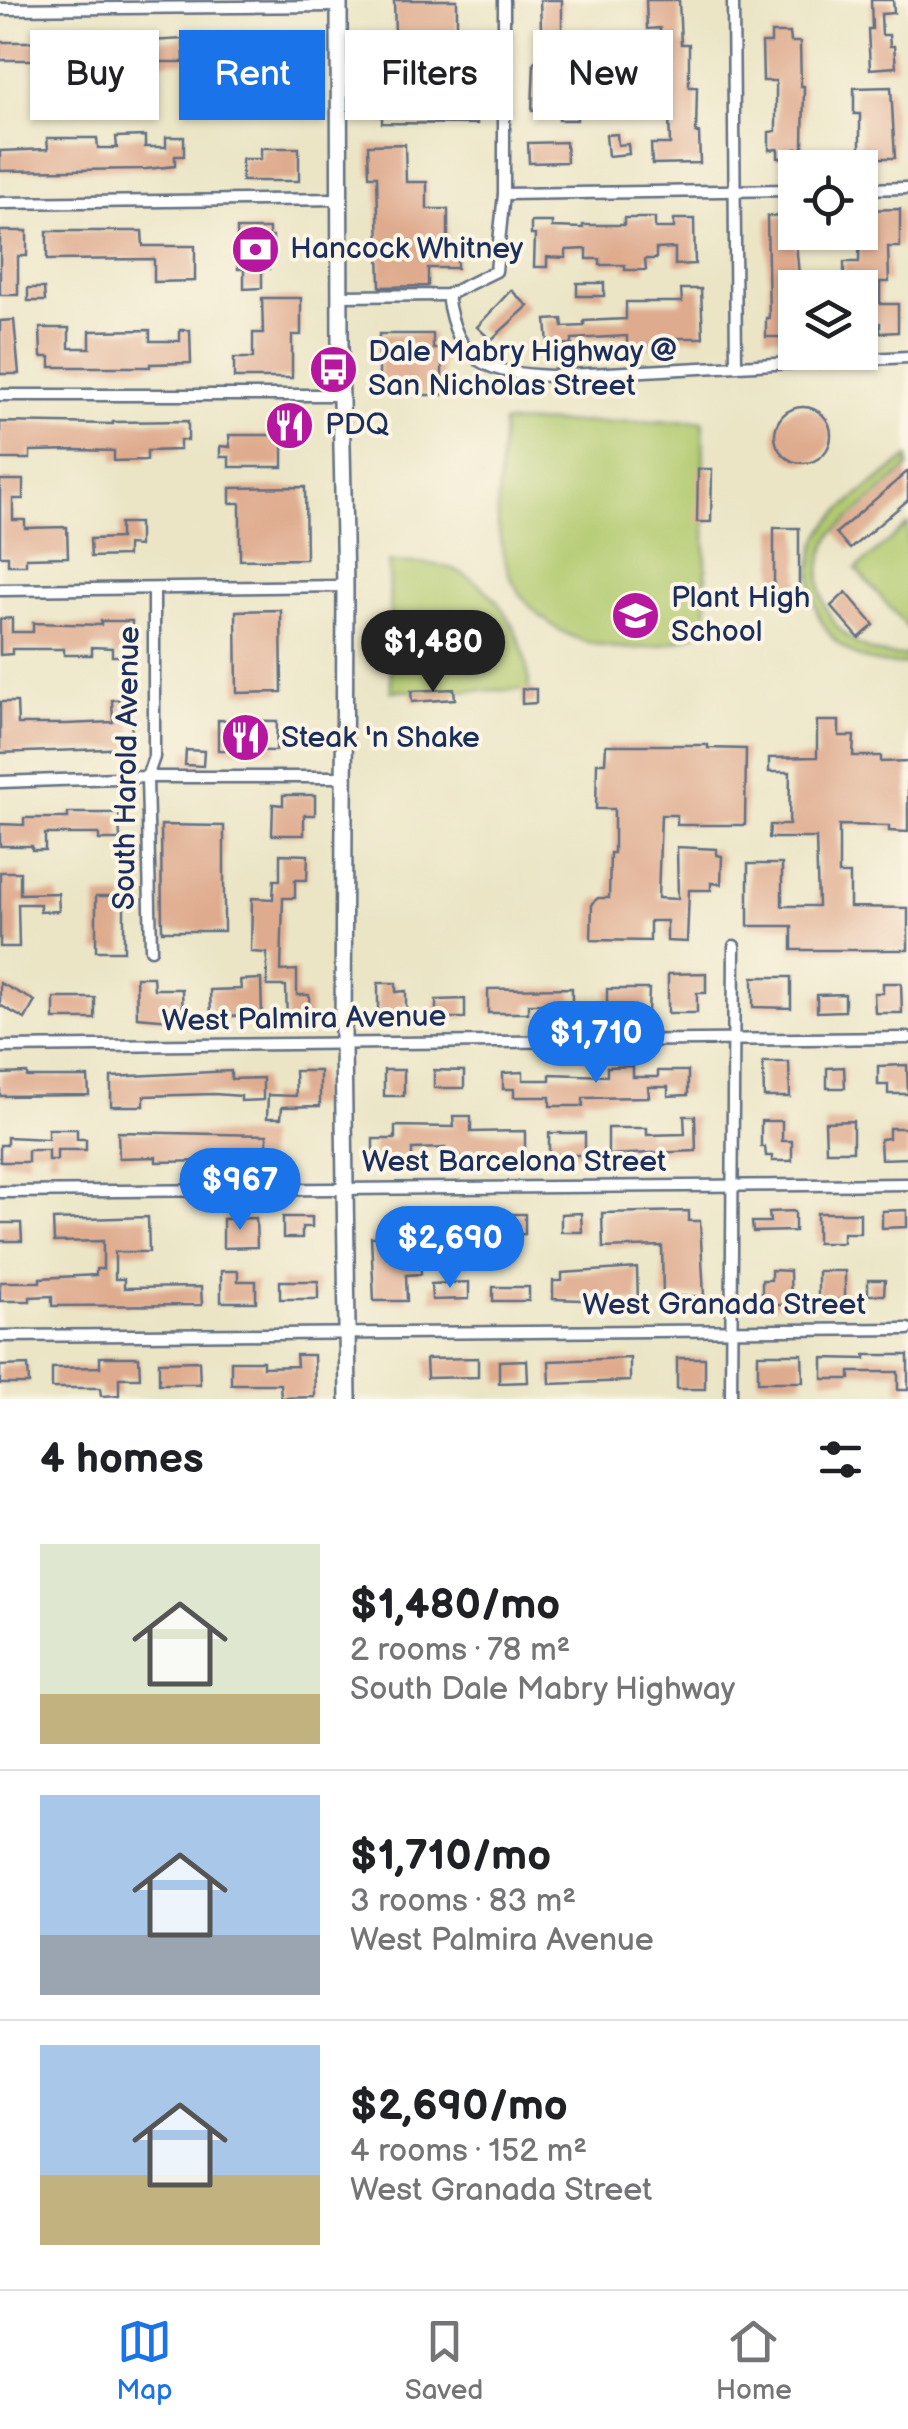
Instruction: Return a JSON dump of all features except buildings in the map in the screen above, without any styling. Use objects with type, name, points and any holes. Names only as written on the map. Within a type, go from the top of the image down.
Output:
[{"type":"main road","points":[[339,3],[348,1399]]},
{"type":"street","points":[[339,296],[447,295],[496,271],[504,194],[504,0]]},
{"type":"street","points":[[733,0],[736,366]]},
{"type":"street","points":[[0,9],[339,3]]},
{"type":"street","points":[[878,189],[908,188]]},
{"type":"street","points":[[504,194],[778,191]]},
{"type":"street","points":[[0,203],[340,199]]},
{"type":"street","points":[[447,295],[451,320],[464,349],[485,366],[510,374],[550,376],[908,357]]},
{"type":"street","points":[[0,395],[340,395]]},
{"type":"street","points":[[0,590],[345,586]]},
{"type":"street","name":"South Harold Avenue","points":[[151,948],[146,777],[154,757],[154,588]]},
{"type":"street","points":[[0,782],[346,777]]},
{"type":"street","points":[[731,1399],[734,946]]},
{"type":"street","name":"West Palmira Avenue","points":[[0,1047],[908,1038]]},
{"type":"street","name":"West Barcelona Street","points":[[0,1192],[908,1184]]},
{"type":"street","name":"West Granada Street","points":[[0,1336],[908,1328]]},
{"type":"green space","points":[[703,421],[707,628],[681,640],[627,648],[600,646],[574,638],[550,624],[530,606],[513,582],[504,555],[498,526],[503,423]]},
{"type":"green space","points":[[908,457],[908,468],[833,533],[823,555],[820,578],[831,618],[845,635],[884,654],[908,655],[908,664],[889,664],[856,655],[831,636],[815,606],[812,567],[818,540],[828,524]]},
{"type":"green space","points":[[908,524],[908,628],[856,569]]},
{"type":"green space","points":[[389,562],[452,569],[484,589],[517,635],[529,690],[391,691]]},
{"type":"place","name":"Hancock Whitney","points":[[255,249]]},
{"type":"place","name":"Dale Mabry Highway @ San Nicholas Street","points":[[333,369]]},
{"type":"place","name":"PDQ","points":[[290,425]]},
{"type":"place","name":"Plant High School","points":[[636,615]]},
{"type":"place","name":"Steak 'n Shake","points":[[246,738]]}]
